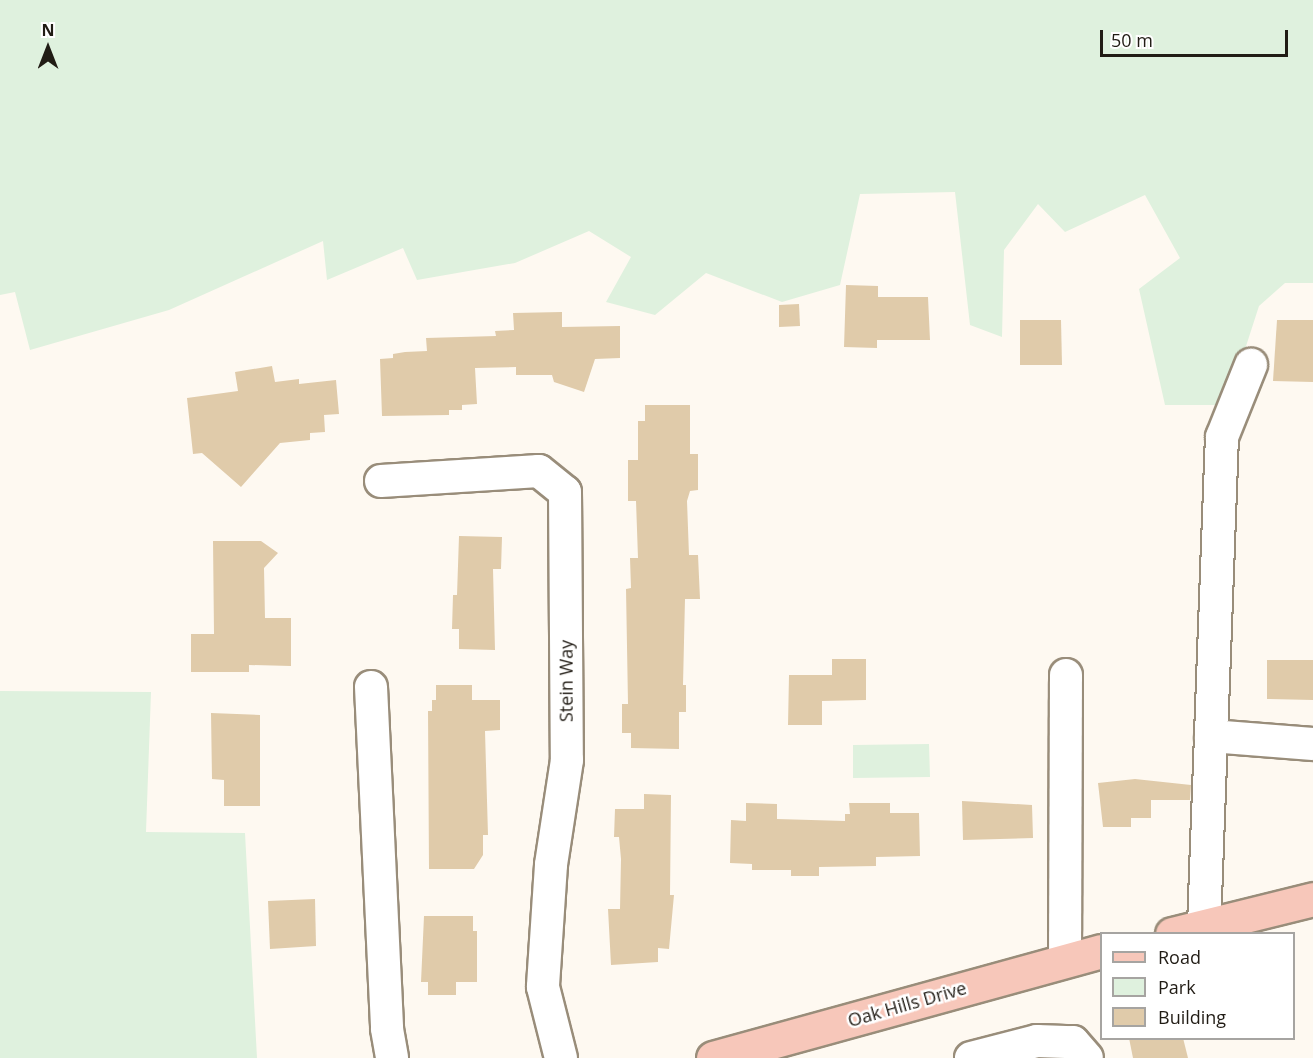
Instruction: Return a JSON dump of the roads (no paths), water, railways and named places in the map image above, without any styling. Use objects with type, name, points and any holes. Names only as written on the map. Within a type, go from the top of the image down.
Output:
[{"type":"main road","points":[[1177,932],[1313,899]]},
{"type":"main road","name":"Oak Hills Drive","points":[[712,1058],[1100,951]]},
{"type":"street","points":[[1204,926],[1222,437],[1251,365]]},
{"type":"street","name":"Stein Way","points":[[381,481],[539,471],[565,492],[567,760],[551,865],[543,987],[561,1058]]},
{"type":"street","points":[[1065,960],[1066,675]]},
{"type":"street","points":[[371,687],[387,1029],[392,1058]]},
{"type":"street","points":[[1211,736],[1313,744]]},
{"type":"street","points":[[971,1058],[1037,1041],[1080,1050]]}]
